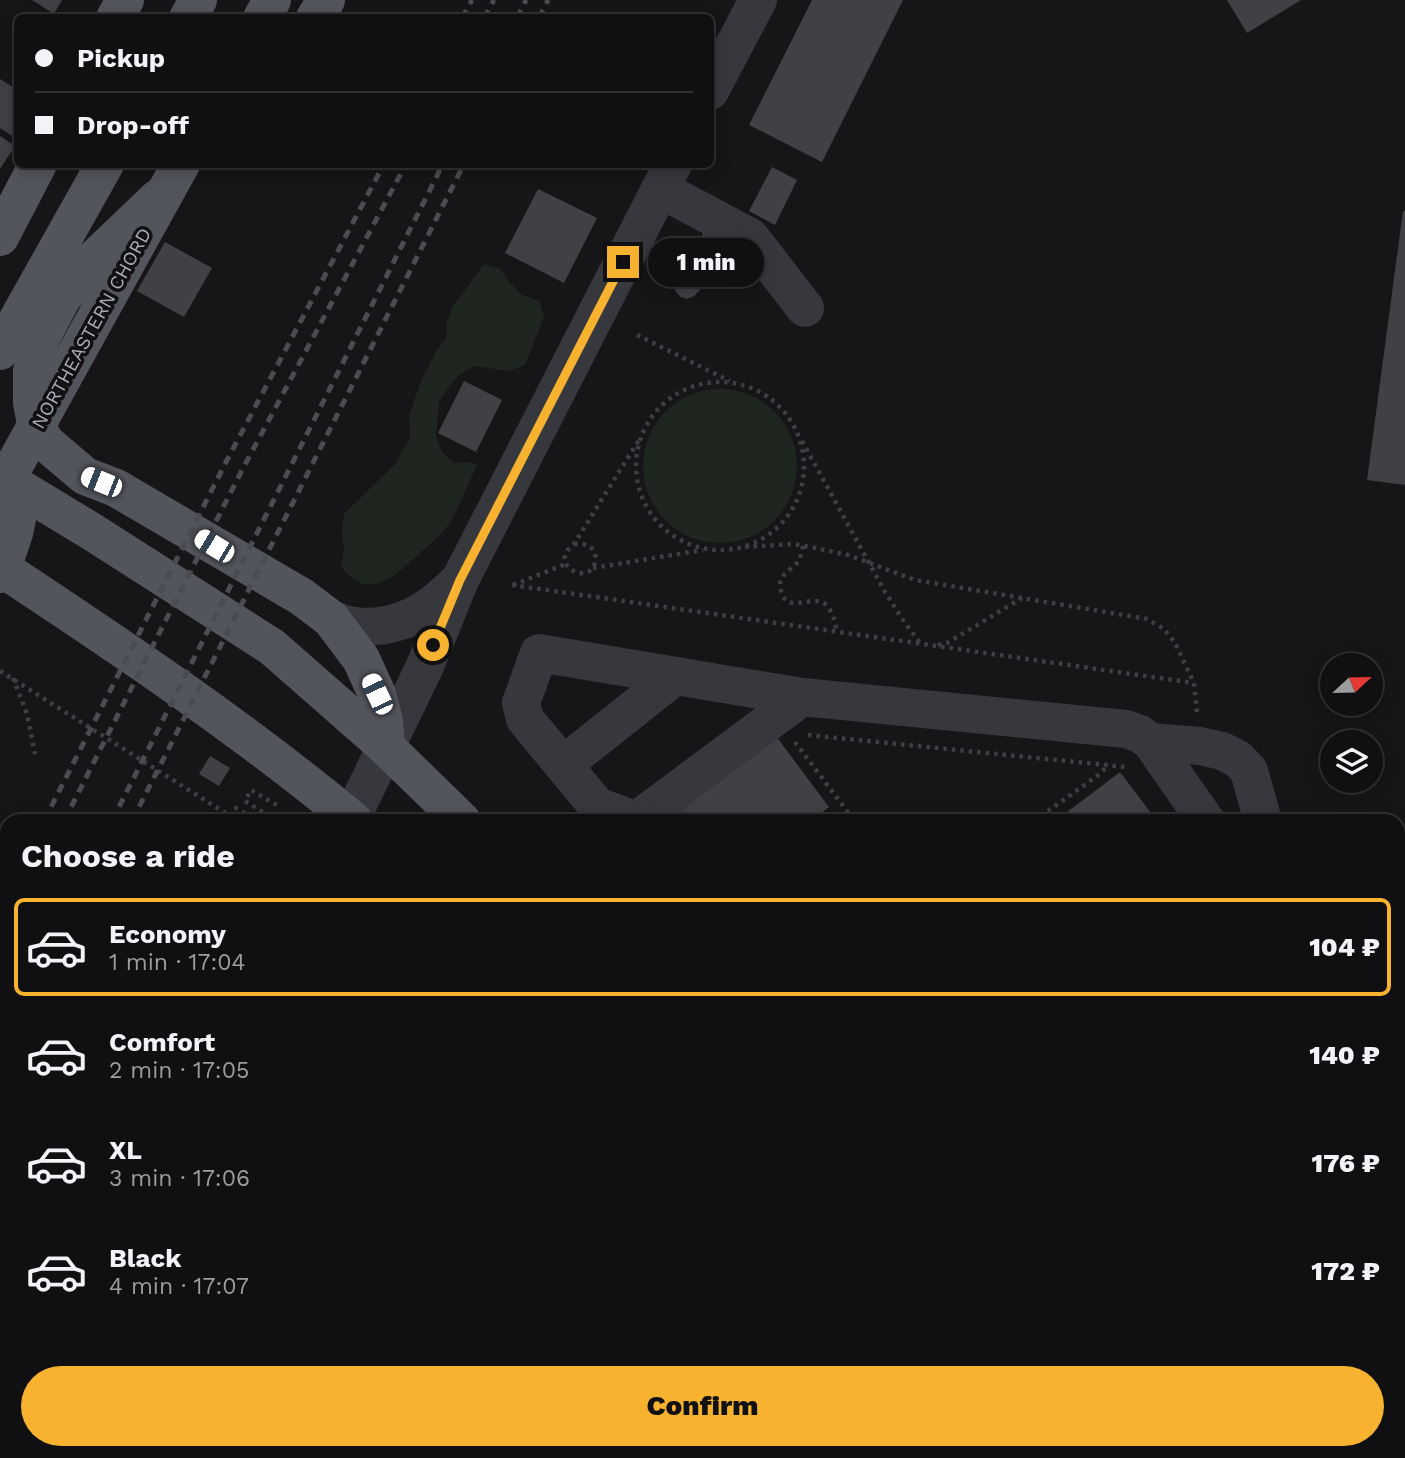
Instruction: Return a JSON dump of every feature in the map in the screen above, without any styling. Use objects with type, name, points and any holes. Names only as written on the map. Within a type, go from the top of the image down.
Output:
[{"type":"main road","points":[[0,237],[36,168]]},
{"type":"main road","points":[[0,351],[103,168]]},
{"type":"main road","name":"NORTHEASTERN CHORD","points":[[4,476],[179,168]]},
{"type":"main road","points":[[188,168],[92,261],[62,298],[40,341],[32,371],[36,424],[45,442],[85,476],[116,488],[302,597],[331,619],[361,659],[377,694],[384,721],[386,747]]},
{"type":"main road","points":[[4,476],[19,509],[1,570],[222,718],[345,814]]},
{"type":"main road","points":[[4,476],[272,647],[386,747],[456,814]]},
{"type":"street","points":[[714,83],[758,0]]},
{"type":"street","points":[[355,814],[425,666],[460,580],[666,177],[750,237],[804,309]]},
{"type":"street","points":[[4,476],[85,476]]},
{"type":"street","points":[[331,619],[354,626],[375,627],[406,619],[429,607],[460,580]]},
{"type":"street","points":[[620,814],[597,806],[525,719],[521,703],[540,653],[802,697],[1126,729],[1140,734],[1139,754],[1199,814]]},
{"type":"street","points":[[564,765],[675,676]]},
{"type":"street","points":[[645,814],[802,697]]},
{"type":"street","points":[[1139,754],[1200,747],[1222,751],[1238,758],[1249,771],[1261,814]]},
{"type":"path","points":[[637,335],[733,383],[751,388],[782,409],[793,424],[868,562],[921,644]]},
{"type":"path","points":[[733,383],[696,385],[663,404],[651,418],[574,544],[568,549],[566,564],[571,571],[586,573],[593,568],[707,550],[793,544],[848,555],[915,580],[1147,619],[1164,629],[1175,643],[1194,683],[1200,747]]},
{"type":"path","points":[[745,547],[762,540],[777,528],[790,514],[799,497],[804,479],[804,460],[801,442],[793,424]]},
{"type":"path","points":[[642,435],[636,472],[647,508],[658,523],[673,536],[707,550]]},
{"type":"path","points":[[574,544],[590,546],[596,560],[593,568]]},
{"type":"path","points":[[803,546],[798,562],[782,577],[782,593],[786,600],[794,604],[819,601],[827,605],[835,620],[836,631]]},
{"type":"path","points":[[566,564],[512,585],[1194,683]]},
{"type":"path","points":[[934,646],[947,643],[1022,598]]},
{"type":"path","points":[[0,671],[226,814]]},
{"type":"path","points":[[12,678],[27,714],[35,754]]},
{"type":"path","points":[[802,734],[1109,765]]},
{"type":"path","points":[[794,740],[848,814]]},
{"type":"path","points":[[1044,814],[1109,765],[1139,754]]},
{"type":"path","points":[[266,814],[245,801],[251,790],[287,811]]},
{"type":"path","points":[[233,814],[236,808],[246,814]]},
{"type":"shaded area","points":[[484,264],[500,269],[522,295],[539,301],[544,317],[525,365],[509,371],[474,366],[459,375],[448,388],[439,402],[436,436],[442,452],[454,463],[471,462],[477,465],[457,510],[442,533],[388,579],[371,585],[362,583],[353,579],[341,567],[344,514],[395,464],[410,437],[409,416],[421,381],[438,348],[446,339],[447,322],[453,306]]},
{"type":"shaded area","points":[[720,389],[749,395],[774,412],[791,437],[797,466],[791,495],[774,520],[749,537],[720,543],[691,537],[666,520],[649,495],[643,466],[649,437],[666,412],[691,395]]},
{"type":"building","points":[[32,0],[62,0],[54,14]]},
{"type":"building","points":[[812,0],[903,0],[822,162],[749,125]]},
{"type":"building","points":[[1227,0],[1301,0],[1247,33]]},
{"type":"building","points":[[0,79],[14,88],[14,137],[0,128]]},
{"type":"building","points":[[0,136],[14,148],[0,169]]},
{"type":"building","points":[[772,167],[797,180],[775,225],[749,211]]},
{"type":"building","points":[[538,189],[597,218],[564,283],[505,253]]},
{"type":"building","points":[[1405,211],[1405,485],[1367,480]]},
{"type":"building","points":[[705,230],[722,239],[718,246],[721,247],[699,291],[687,299],[676,292],[675,279],[698,235],[701,237]]},
{"type":"building","points":[[165,242],[212,268],[184,317],[137,291]]},
{"type":"building","points":[[464,381],[502,400],[476,452],[438,433]]},
{"type":"building","points":[[776,736],[829,807],[820,814],[673,814]]},
{"type":"building","points":[[210,756],[230,768],[219,786],[199,774]]},
{"type":"building","points":[[1120,772],[1152,814],[1064,814]]},
{"type":"railway","points":[[464,14],[472,0]]},
{"type":"railway","points":[[486,14],[494,0]]},
{"type":"railway","points":[[519,14],[526,0]]},
{"type":"railway","points":[[541,14],[548,0]]},
{"type":"railway","points":[[48,814],[226,462],[382,168]]},
{"type":"railway","points":[[68,814],[241,472],[404,168]]},
{"type":"railway","points":[[116,814],[441,168]]},
{"type":"railway","points":[[136,814],[462,168]]},
{"type":"route","points":[[433,645],[460,580],[623,262]]}]
